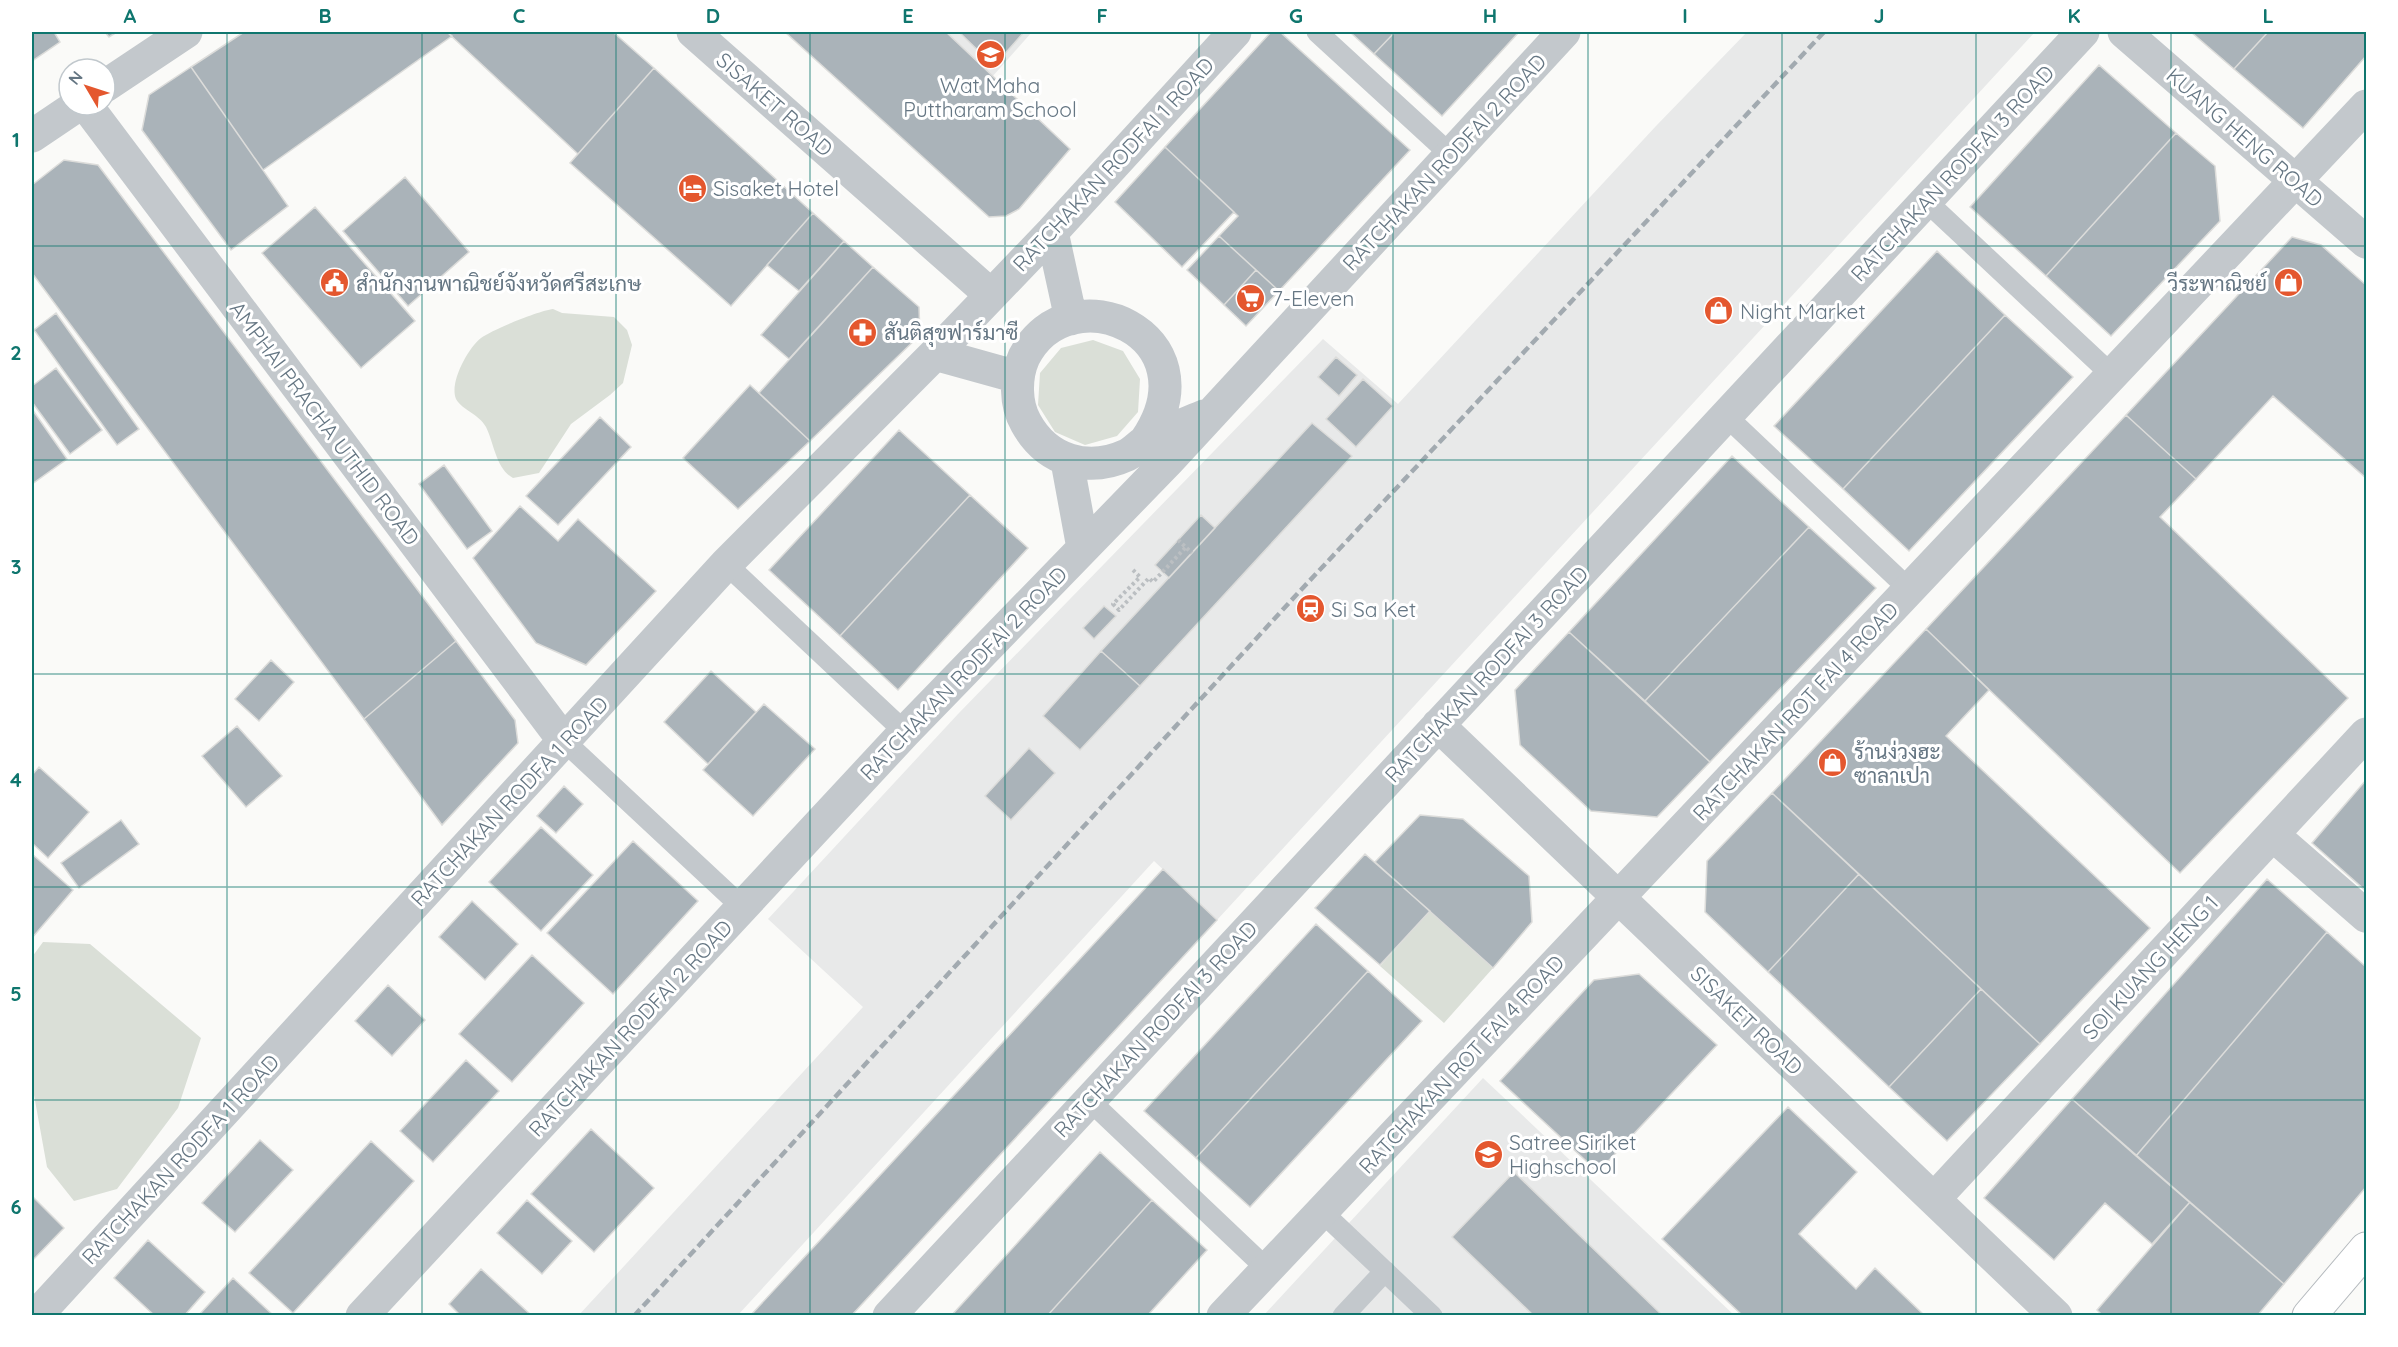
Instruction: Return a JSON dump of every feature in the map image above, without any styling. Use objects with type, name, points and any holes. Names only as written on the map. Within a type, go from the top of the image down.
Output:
[{"type":"main road","points":[[2309,1316],[2367,1248]]},
{"type":"street","points":[[117,79],[186,32]]},
{"type":"street","name":"SISAKET ROAD","points":[[693,32],[991,295]]},
{"type":"street","name":"RATCHAKAN RODFAI 1 ROAD","points":[[991,295],[1052,232],[1235,32]]},
{"type":"street","name":"RATCHAKAN RODFAI 2 ROAD","points":[[362,1316],[904,732],[1083,548],[1157,451],[1213,412],[1564,32]]},
{"type":"street","name":"RATCHAKAN RODFAI 3 ROAD","points":[[889,1316],[2083,32]]},
{"type":"street","name":"KUANG HENG ROAD","points":[[2124,32],[2367,242]]},
{"type":"street","name":"RATCHAKAN ROT FAI 4 ROAD","points":[[1223,1316],[2367,106]]},
{"type":"street","points":[[32,136],[60,117]]},
{"type":"street","name":"AMPHAI PRACHA UTHID ROAD","points":[[95,117],[564,741]]},
{"type":"street","points":[[1052,232],[1071,319]]},
{"type":"street","name":"RATCHAKAN RODFA 1 ROAD","points":[[36,1316],[726,564],[991,295]]},
{"type":"street","points":[[1092,315],[1112,318],[1131,326],[1147,340],[1159,358],[1166,379],[1165,401],[1158,422],[1157,451],[1129,454],[1110,462],[1088,465],[1067,461],[1048,451],[1033,436],[1023,418],[1017,398],[1018,377],[1024,357],[1036,341],[1052,327],[1071,319],[1092,315]]},
{"type":"street","points":[[935,354],[1018,377]]},
{"type":"street","points":[[1067,461],[1083,548]]},
{"type":"street","name":"SISAKET ROAD","points":[[1438,725],[2056,1316]]},
{"type":"street","name":"SOI KUANG HENG 1","points":[[1934,1199],[2367,734]]},
{"type":"street","points":[[2273,835],[2367,916]]},
{"type":"lane","points":[[1317,32],[1450,155]]},
{"type":"lane","points":[[1926,201],[2112,375]]},
{"type":"lane","points":[[1725,416],[1910,590]]},
{"type":"lane","points":[[726,564],[904,732]]},
{"type":"lane","points":[[564,741],[742,907]]},
{"type":"lane","points":[[1089,1100],[1267,1269]]},
{"type":"lane","points":[[1321,1211],[1432,1316]]},
{"type":"lane","points":[[1343,1316],[1385,1271]]},
{"type":"path","points":[[1179,540],[1192,553]]},
{"type":"path","points":[[1133,570],[1140,577],[1113,604],[1119,610],[1149,578],[1153,582],[1186,547]]},
{"type":"shaded area","name":"Wat Maha Puttharam School","points":[[946,32],[1032,32],[992,77]]},
{"type":"shaded area","points":[[1747,32],[2035,32],[1217,920],[1154,861],[738,1315],[578,1316],[863,1007],[768,919],[958,714],[1323,339],[1398,404],[1656,126]]},
{"type":"shaded area","points":[[553,309],[562,313],[614,317],[627,330],[632,345],[623,383],[571,424],[539,473],[513,478],[507,474],[499,462],[486,427],[456,399],[457,375],[466,357],[481,338],[516,321]]},
{"type":"shaded area","points":[[1093,340],[1123,351],[1140,379],[1138,412],[1117,436],[1085,445],[1055,432],[1038,405],[1040,373],[1061,348]]},
{"type":"shaded area","points":[[1430,911],[1493,968],[1444,1023],[1380,966]]},
{"type":"shaded area","points":[[43,942],[90,944],[201,1038],[178,1108],[117,1189],[74,1201],[47,1167],[32,1093],[32,957]]},
{"type":"shaded area","name":"Satree Siriket Highschool","points":[[1483,1078],[1734,1315],[1263,1316]]},
{"type":"building","points":[[32,32],[54,32],[60,42],[32,61]]},
{"type":"building","points":[[105,32],[117,32],[109,37]]},
{"type":"building","points":[[244,32],[447,32],[452,36],[263,170],[191,67]]},
{"type":"building","points":[[447,32],[613,32],[654,68],[578,154]]},
{"type":"building","points":[[785,32],[946,32],[1070,149],[1019,209],[1006,216],[989,217]]},
{"type":"building","points":[[959,32],[1024,32],[994,66]]},
{"type":"building","points":[[1271,32],[1280,32],[1410,150],[1279,291],[1219,236],[1238,216],[1165,147]]},
{"type":"building","points":[[1350,32],[1395,32],[1374,54]]},
{"type":"building","points":[[1395,32],[1519,32],[1442,116],[1374,54]]},
{"type":"building","points":[[2191,32],[2268,32],[2234,69]]},
{"type":"building","points":[[2268,32],[2366,32],[2366,56],[2303,128],[2234,69]]},
{"type":"building","points":[[2099,65],[2176,133],[2046,276],[1970,207]]},
{"type":"building","points":[[191,67],[288,206],[231,250],[142,130],[149,95]]},
{"type":"building","name":"Sisaket Hotel","points":[[654,68],[813,213],[731,306],[570,163]]},
{"type":"building","points":[[2176,133],[2215,166],[2220,221],[2111,336],[2046,276]]},
{"type":"building","points":[[1165,147],[1234,212],[1182,267],[1115,202]]},
{"type":"building","points":[[64,160],[98,165],[456,641],[364,719],[32,273],[32,185]]},
{"type":"building","points":[[405,177],[469,252],[408,306],[343,231]]},
{"type":"building","points":[[315,207],[415,321],[361,368],[262,253]]},
{"type":"building","points":[[813,213],[844,241],[799,291],[767,265]]},
{"type":"building","points":[[1219,236],[1256,270],[1224,305],[1187,270]]},
{"type":"building","points":[[2292,237],[2321,245],[2366,285],[2366,478],[2273,396],[2196,479],[2126,415]]},
{"type":"building","points":[[844,241],[873,267],[789,359],[761,335]]},
{"type":"building","points":[[1937,251],[2005,315],[1843,489],[1774,426]]},
{"type":"building","points":[[873,267],[919,307],[920,335],[810,441],[759,393]]},
{"type":"building","name":"7-Eleven","points":[[1256,270],[1279,291],[1246,326],[1224,305]]},
{"type":"building","points":[[56,313],[139,429],[117,445],[34,330]]},
{"type":"building","points":[[2005,315],[2073,377],[1909,551],[1843,489]]},
{"type":"building","points":[[1336,357],[1357,375],[1339,396],[1318,377]]},
{"type":"building","points":[[56,368],[102,430],[70,454],[32,402],[32,386]]},
{"type":"building","points":[[1363,379],[1393,406],[1356,447],[1326,419]]},
{"type":"building","points":[[750,385],[810,441],[738,509],[683,458]]},
{"type":"building","points":[[34,412],[67,459],[32,484],[32,413]]},
{"type":"building","points":[[2126,415],[2196,479],[2160,517],[2348,698],[2180,873],[1926,629]]},
{"type":"building","points":[[600,417],[631,447],[558,525],[526,496]]},
{"type":"building","points":[[1312,423],[1352,456],[1140,686],[1101,651]]},
{"type":"building","points":[[899,430],[970,495],[840,636],[769,570]]},
{"type":"building","points":[[1732,456],[1809,527],[1645,701],[1569,632]]},
{"type":"building","points":[[444,465],[492,531],[467,549],[419,484]]},
{"type":"building","points":[[970,495],[1028,548],[898,690],[840,636]]},
{"type":"building","points":[[520,506],[558,541],[578,519],[656,591],[586,665],[536,643],[473,558]]},
{"type":"building","points":[[1201,515],[1215,528],[1169,578],[1155,565]]},
{"type":"building","points":[[1809,527],[1876,588],[1710,762],[1645,701]]},
{"type":"building","points":[[1104,606],[1116,616],[1094,639],[1083,628]]},
{"type":"building","points":[[1926,629],[1989,690],[1946,736],[2150,928],[2040,1044],[1772,793]]},
{"type":"building","points":[[1569,632],[1710,762],[1657,817],[1591,811],[1520,745],[1515,690]]},
{"type":"building","points":[[456,641],[515,720],[518,743],[442,825],[364,719]]},
{"type":"building","points":[[1101,651],[1140,686],[1080,750],[1043,716]]},
{"type":"building","points":[[271,660],[294,682],[259,721],[235,699]]},
{"type":"building","points":[[711,671],[756,712],[708,764],[664,722]]},
{"type":"building","points":[[764,704],[815,749],[753,816],[703,770]]},
{"type":"building","points":[[237,726],[282,776],[246,807],[202,756]]},
{"type":"building","points":[[1029,748],[1055,773],[1011,820],[985,796]]},
{"type":"building","points":[[39,767],[89,812],[48,858],[32,843],[32,775]]},
{"type":"building","points":[[2366,780],[2366,891],[2312,843]]},
{"type":"building","points":[[564,786],[583,804],[556,833],[537,816]]},
{"type":"building","points":[[1772,793],[1859,874],[1768,972],[1705,912],[1707,861]]},
{"type":"building","points":[[1420,815],[1463,819],[1529,876],[1532,922],[1493,968],[1375,862]]},
{"type":"building","points":[[121,820],[139,844],[79,888],[61,863]]},
{"type":"building","points":[[541,827],[593,875],[541,931],[489,882]]},
{"type":"building","points":[[633,841],[698,901],[613,994],[547,933]]},
{"type":"building","points":[[32,854],[73,890],[32,938]]},
{"type":"building","points":[[1365,854],[1430,911],[1380,965],[1315,908]]},
{"type":"building","points":[[1163,869],[1217,920],[851,1316],[750,1316]]},
{"type":"building","points":[[1859,874],[1981,989],[1889,1087],[1768,972]]},
{"type":"building","points":[[2267,879],[2327,932],[2136,1156],[2072,1099]]},
{"type":"building","points":[[472,901],[518,944],[485,980],[439,937]]},
{"type":"building","points":[[1316,924],[1368,971],[1196,1158],[1144,1111]]},
{"type":"building","points":[[2327,932],[2366,967],[2366,1187],[2284,1284],[2136,1156]]},
{"type":"building","points":[[532,955],[584,1003],[512,1082],[459,1034]]},
{"type":"building","points":[[1368,971],[1422,1021],[1250,1207],[1196,1158]]},
{"type":"building","points":[[1639,974],[1717,1045],[1598,1172],[1500,1081],[1594,980]]},
{"type":"building","points":[[388,985],[425,1020],[392,1056],[355,1021]]},
{"type":"building","points":[[1981,989],[2040,1044],[1947,1141],[1889,1087]]},
{"type":"building","points":[[466,1060],[499,1091],[433,1162],[400,1131]]},
{"type":"building","points":[[2072,1099],[2190,1202],[2152,1244],[2105,1203],[2054,1260],[1984,1198]]},
{"type":"building","points":[[1788,1107],[1857,1172],[1799,1234],[1856,1289],[1875,1268],[1925,1316],[1743,1316],[1662,1239]]},
{"type":"building","points":[[591,1129],[654,1188],[594,1252],[531,1194]]},
{"type":"building","points":[[260,1140],[293,1170],[235,1232],[202,1203]]},
{"type":"building","points":[[371,1141],[414,1181],[293,1313],[249,1273]]},
{"type":"building","points":[[1100,1152],[1152,1200],[1047,1316],[951,1316]]},
{"type":"building","points":[[1514,1172],[1663,1316],[1534,1316],[1452,1237]]},
{"type":"building","points":[[32,1196],[64,1228],[32,1261]]},
{"type":"building","points":[[527,1200],[572,1241],[542,1274],[497,1233]]},
{"type":"building","points":[[1152,1200],[1207,1250],[1147,1316],[1047,1316]]},
{"type":"building","points":[[2190,1202],[2284,1284],[2257,1316],[2103,1316],[2097,1310]]},
{"type":"building","points":[[148,1240],[205,1292],[184,1316],[155,1316],[114,1278]]},
{"type":"building","points":[[481,1269],[532,1316],[461,1316],[449,1304]]},
{"type":"building","points":[[233,1278],[274,1316],[198,1316]]},
{"type":"railway","points":[[634,1316],[1299,592],[1824,32]]},
{"type":"place","name":"Wat Maha Puttharam School","points":[[990,54]]},
{"type":"place","name":"Sisaket Hotel","points":[[692,188]]},
{"type":"place","name":"สำนักงานพาณิชย์จังหวัดศรีสะเกษ","points":[[335,283]]},
{"type":"place","name":"วีระพาณิชย์","points":[[2288,283]]},
{"type":"place","name":"7-Eleven","points":[[1251,298]]},
{"type":"place","name":"Night Market","points":[[1719,311]]},
{"type":"place","name":"สันติสุขฟาร์มาซี","points":[[863,332]]},
{"type":"place","name":"Si Sa Ket","points":[[1310,609]]},
{"type":"place","name":"ร้านง่วงฮะ ซาลาเปา","points":[[1833,763]]},
{"type":"place","name":"Satree Siriket Highschool","points":[[1488,1154]]}]
